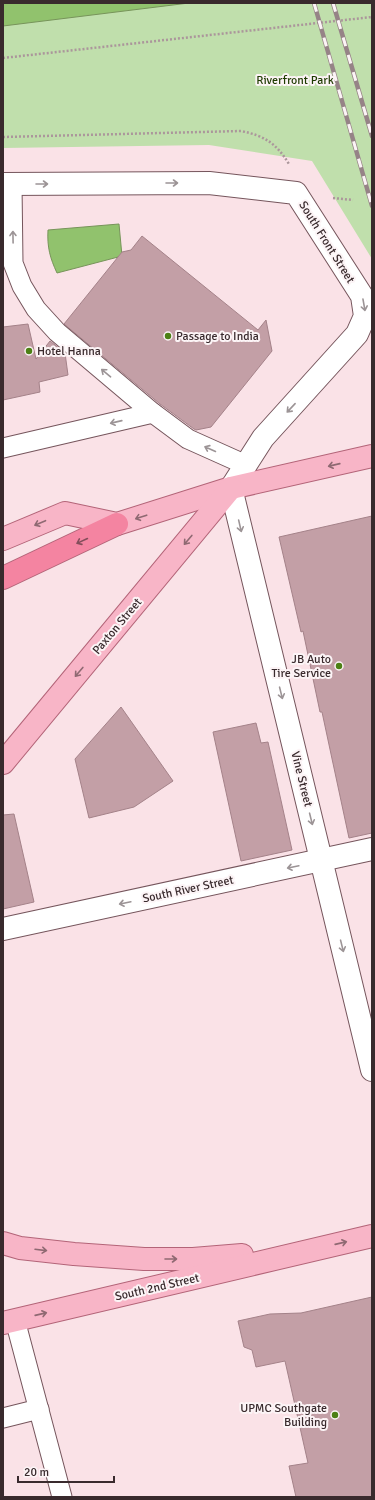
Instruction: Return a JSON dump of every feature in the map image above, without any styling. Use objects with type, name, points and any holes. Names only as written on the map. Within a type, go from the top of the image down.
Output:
[{"type":"highway","points":[[3,578],[117,524]]},
{"type":"main road","points":[[3,539],[65,513],[117,524],[231,488],[372,456]]},
{"type":"main road","name":"Paxton Street","points":[[3,763],[231,488]]},
{"type":"main road","name":"South 2nd Street","points":[[9,1322],[372,1236]]},
{"type":"main road","name":"South 2nd Street","points":[[3,1243],[20,1248],[74,1254],[144,1259],[193,1259],[310,1250]]},
{"type":"street","name":"South Front Street","points":[[8,184],[209,183],[296,193],[362,296],[365,316],[357,334],[264,438],[231,488]]},
{"type":"street","name":"Vine Street","points":[[231,488],[372,1070]]},
{"type":"street","name":"South River Street","points":[[3,929],[372,849]]},
{"type":"lane","points":[[8,184],[8,264],[36,309],[57,332],[154,413],[188,439],[246,465]]},
{"type":"lane","points":[[3,448],[154,413]]},
{"type":"lane","points":[[9,1322],[39,1409],[62,1497]]},
{"type":"lane","points":[[3,1418],[39,1409]]},
{"type":"path","points":[[3,58],[372,17]]},
{"type":"path","points":[[3,137],[241,131],[258,135],[279,150],[294,172],[296,193],[353,200]]},
{"type":"green space","name":"Riverfront Park","points":[[186,3],[372,3],[372,259],[312,161],[209,145],[3,148],[3,25]]},
{"type":"shaded area","points":[[3,3],[189,3],[3,26]]},
{"type":"shaded area","points":[[119,224],[122,256],[57,273],[52,262],[48,242],[48,230]]},
{"type":"building","name":"Passage to India","points":[[142,236],[258,330],[266,320],[272,351],[211,427],[196,430],[194,429],[160,404],[64,324],[122,252],[131,250]]},
{"type":"building","name":"Hotel Hanna","points":[[28,324],[36,359],[50,341],[65,353],[68,375],[39,382],[40,392],[3,400],[3,327]]},
{"type":"building","points":[[372,516],[372,833],[349,838],[322,712],[320,712],[303,631],[301,632],[279,537]]},
{"type":"building","points":[[121,707],[173,781],[134,807],[89,818],[75,759]]},
{"type":"building","points":[[256,723],[261,743],[268,742],[292,850],[241,861],[213,732]]},
{"type":"building","points":[[14,814],[34,902],[3,909],[3,815]]},
{"type":"building","name":"UPMC Southgate Building","points":[[372,1297],[372,1497],[296,1497],[289,1466],[308,1463],[285,1361],[256,1367],[252,1350],[244,1347],[238,1321],[270,1314],[301,1313]]},
{"type":"railway","points":[[314,3],[372,206]]},
{"type":"railway","points":[[333,3],[372,136]]},
{"type":"place","name":"Passage to India","points":[[168,336]]},
{"type":"place","name":"Hotel Hanna","points":[[29,351]]},
{"type":"place","name":"JB Auto Tire Service","points":[[339,666]]},
{"type":"place","name":"UPMC Southgate Building","points":[[335,1415]]}]
